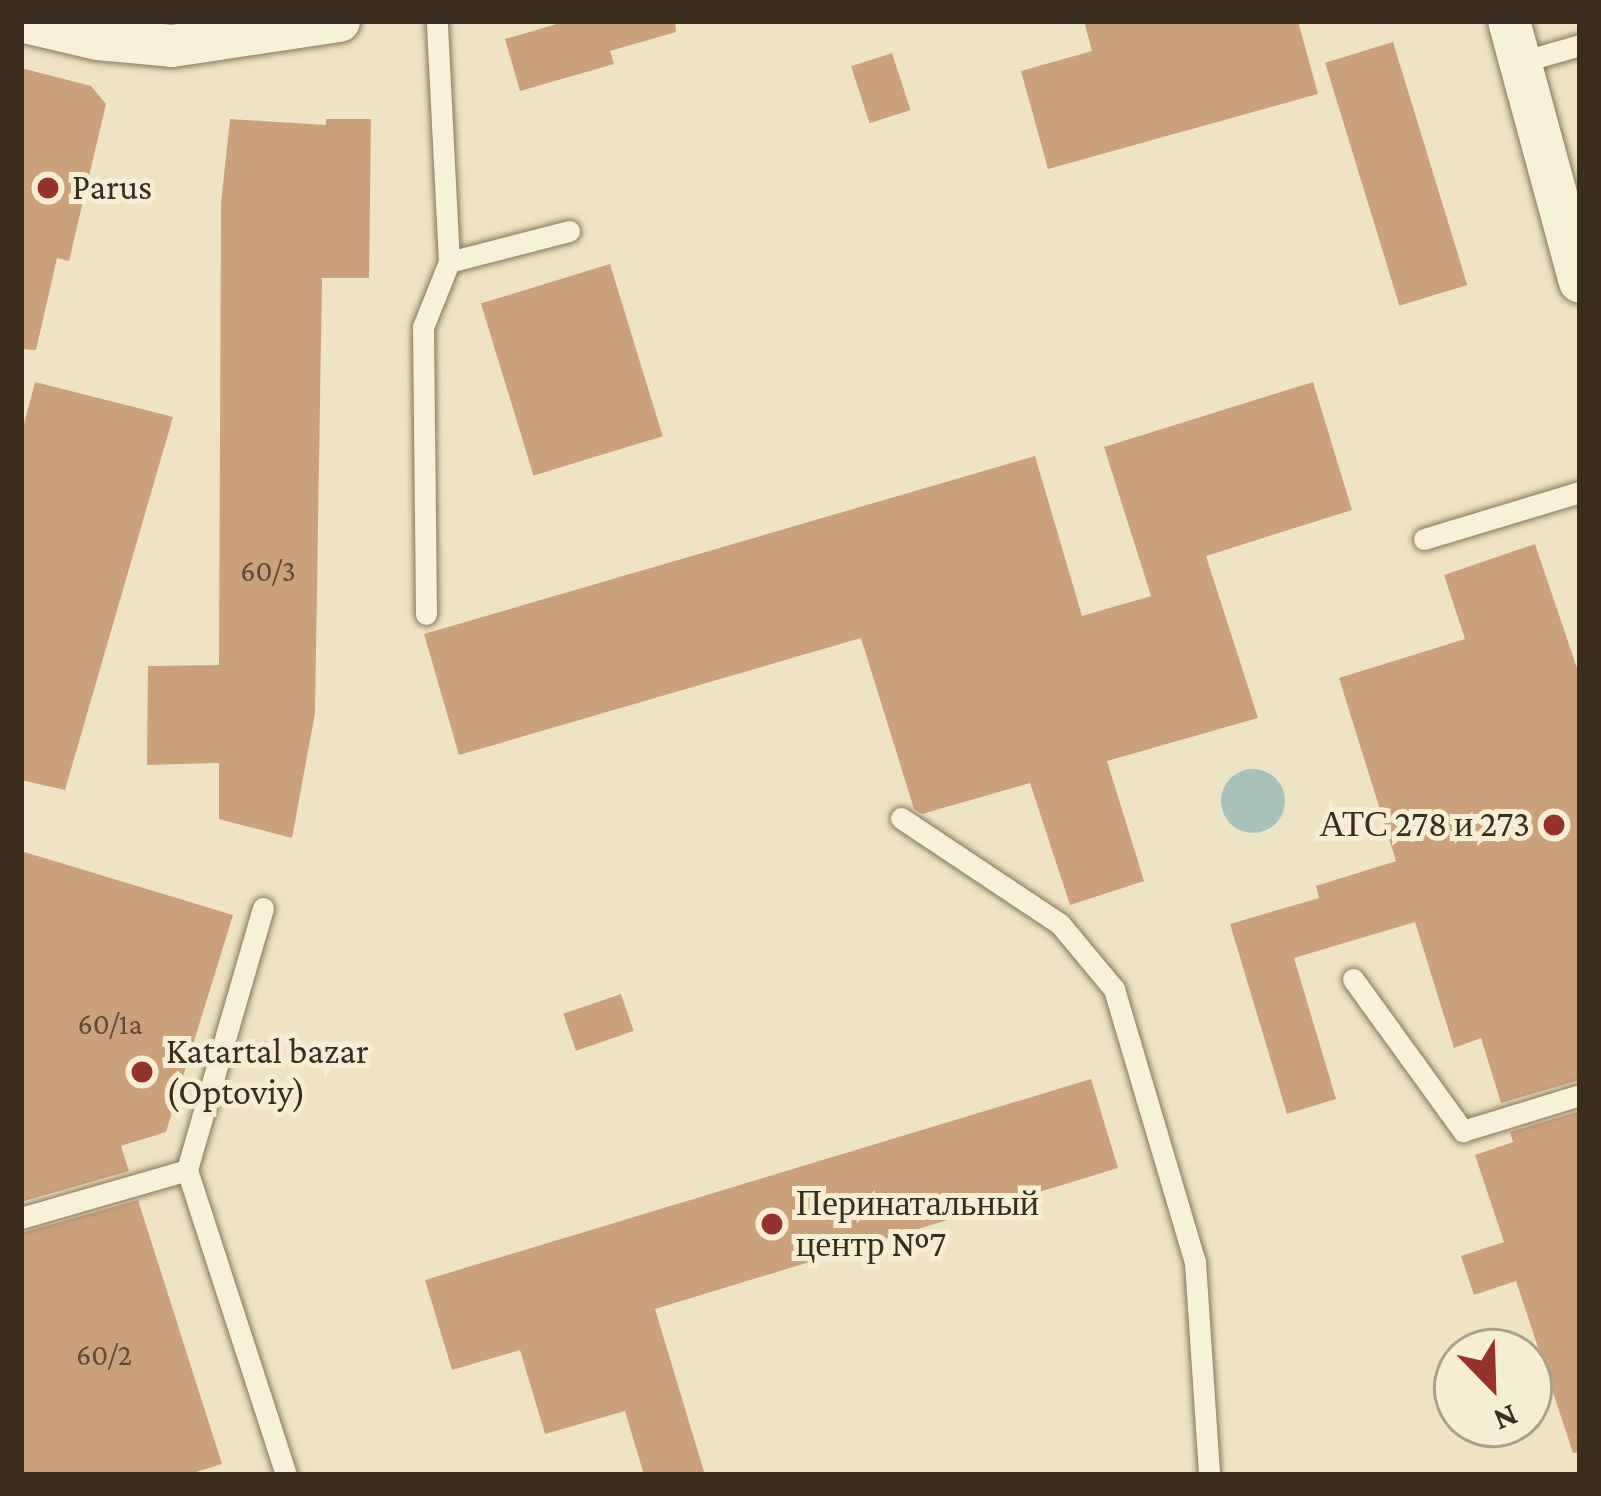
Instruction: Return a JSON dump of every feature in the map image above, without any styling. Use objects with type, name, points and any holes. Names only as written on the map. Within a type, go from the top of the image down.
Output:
[{"type":"street","points":[[21,21],[98,39],[172,46],[339,21]]},
{"type":"street","points":[[1515,41],[1579,278]]},
{"type":"lane","points":[[426,614],[423,327],[449,262],[437,21]]},
{"type":"lane","points":[[1515,41],[1580,45]]},
{"type":"lane","points":[[449,262],[569,231]]},
{"type":"lane","points":[[1424,538],[1580,492]]},
{"type":"lane","points":[[901,818],[1060,924],[1114,989],[1195,1262],[1208,1475]]},
{"type":"lane","points":[[263,908],[188,1170],[286,1475]]},
{"type":"lane","points":[[1353,979],[1463,1131],[1580,1095]]},
{"type":"lane","points":[[21,1218],[188,1170]]},
{"type":"water","points":[[1253,769],[1276,778],[1285,801],[1276,824],[1253,833],[1230,824],[1221,801],[1230,778]]},
{"type":"building","points":[[567,21],[675,21],[676,32],[610,51],[614,64],[520,91],[505,39]]},
{"type":"building","points":[[1084,21],[1298,21],[1318,94],[1048,169],[1021,71],[1092,51]]},
{"type":"building","points":[[1393,42],[1467,285],[1399,306],[1325,63]]},
{"type":"building","points":[[892,53],[911,110],[870,123],[851,66]]},
{"type":"building","name":"Parus","points":[[21,68],[91,86],[106,104],[69,261],[57,258],[36,350],[21,349]]},
{"type":"building","points":[[230,119],[326,125],[326,119],[371,119],[369,278],[322,278],[315,713],[292,838],[219,819],[219,763],[147,765],[148,666],[219,665],[221,203]]},
{"type":"building","points":[[610,264],[663,436],[534,476],[481,303]]},
{"type":"building","points":[[35,382],[173,417],[65,790],[21,780],[21,435]]},
{"type":"building","points":[[1313,382],[1352,510],[1206,556],[1258,718],[1107,761],[1144,881],[1070,905],[1030,783],[922,814],[914,809],[861,638],[459,755],[424,634],[1035,456],[1082,616],[1151,596],[1104,447]]},
{"type":"building","points":[[1535,544],[1580,677],[1580,1080],[1501,1103],[1481,1038],[1454,1048],[1415,922],[1294,958],[1336,1099],[1287,1114],[1230,924],[1319,898],[1316,886],[1396,861],[1339,678],[1465,639],[1444,575]]},
{"type":"building","points":[[21,851],[233,915],[166,1132],[121,1146],[129,1171],[21,1202]]},
{"type":"building","points":[[621,994],[634,1031],[576,1051],[563,1014]]},
{"type":"building","name":"Перинатальный центр №7","points":[[1091,1079],[1118,1168],[655,1309],[705,1475],[644,1475],[625,1411],[545,1434],[520,1350],[452,1370],[425,1280]]},
{"type":"building","points":[[1580,1111],[1580,1452],[1573,1453],[1553,1393],[1553,1328],[1532,1328],[1516,1281],[1474,1295],[1461,1256],[1504,1242],[1475,1155],[1513,1142],[1510,1132]]},
{"type":"building","points":[[138,1200],[222,1464],[186,1475],[21,1475],[21,1233]]},
{"type":"place","name":"Parus","points":[[48,188]]},
{"type":"place","name":"АТС 278 и 273","points":[[1554,825]]},
{"type":"place","name":"Katartal bazar (Optoviy)","points":[[142,1072]]},
{"type":"place","name":"Перинатальный центр №7","points":[[772,1224]]}]
